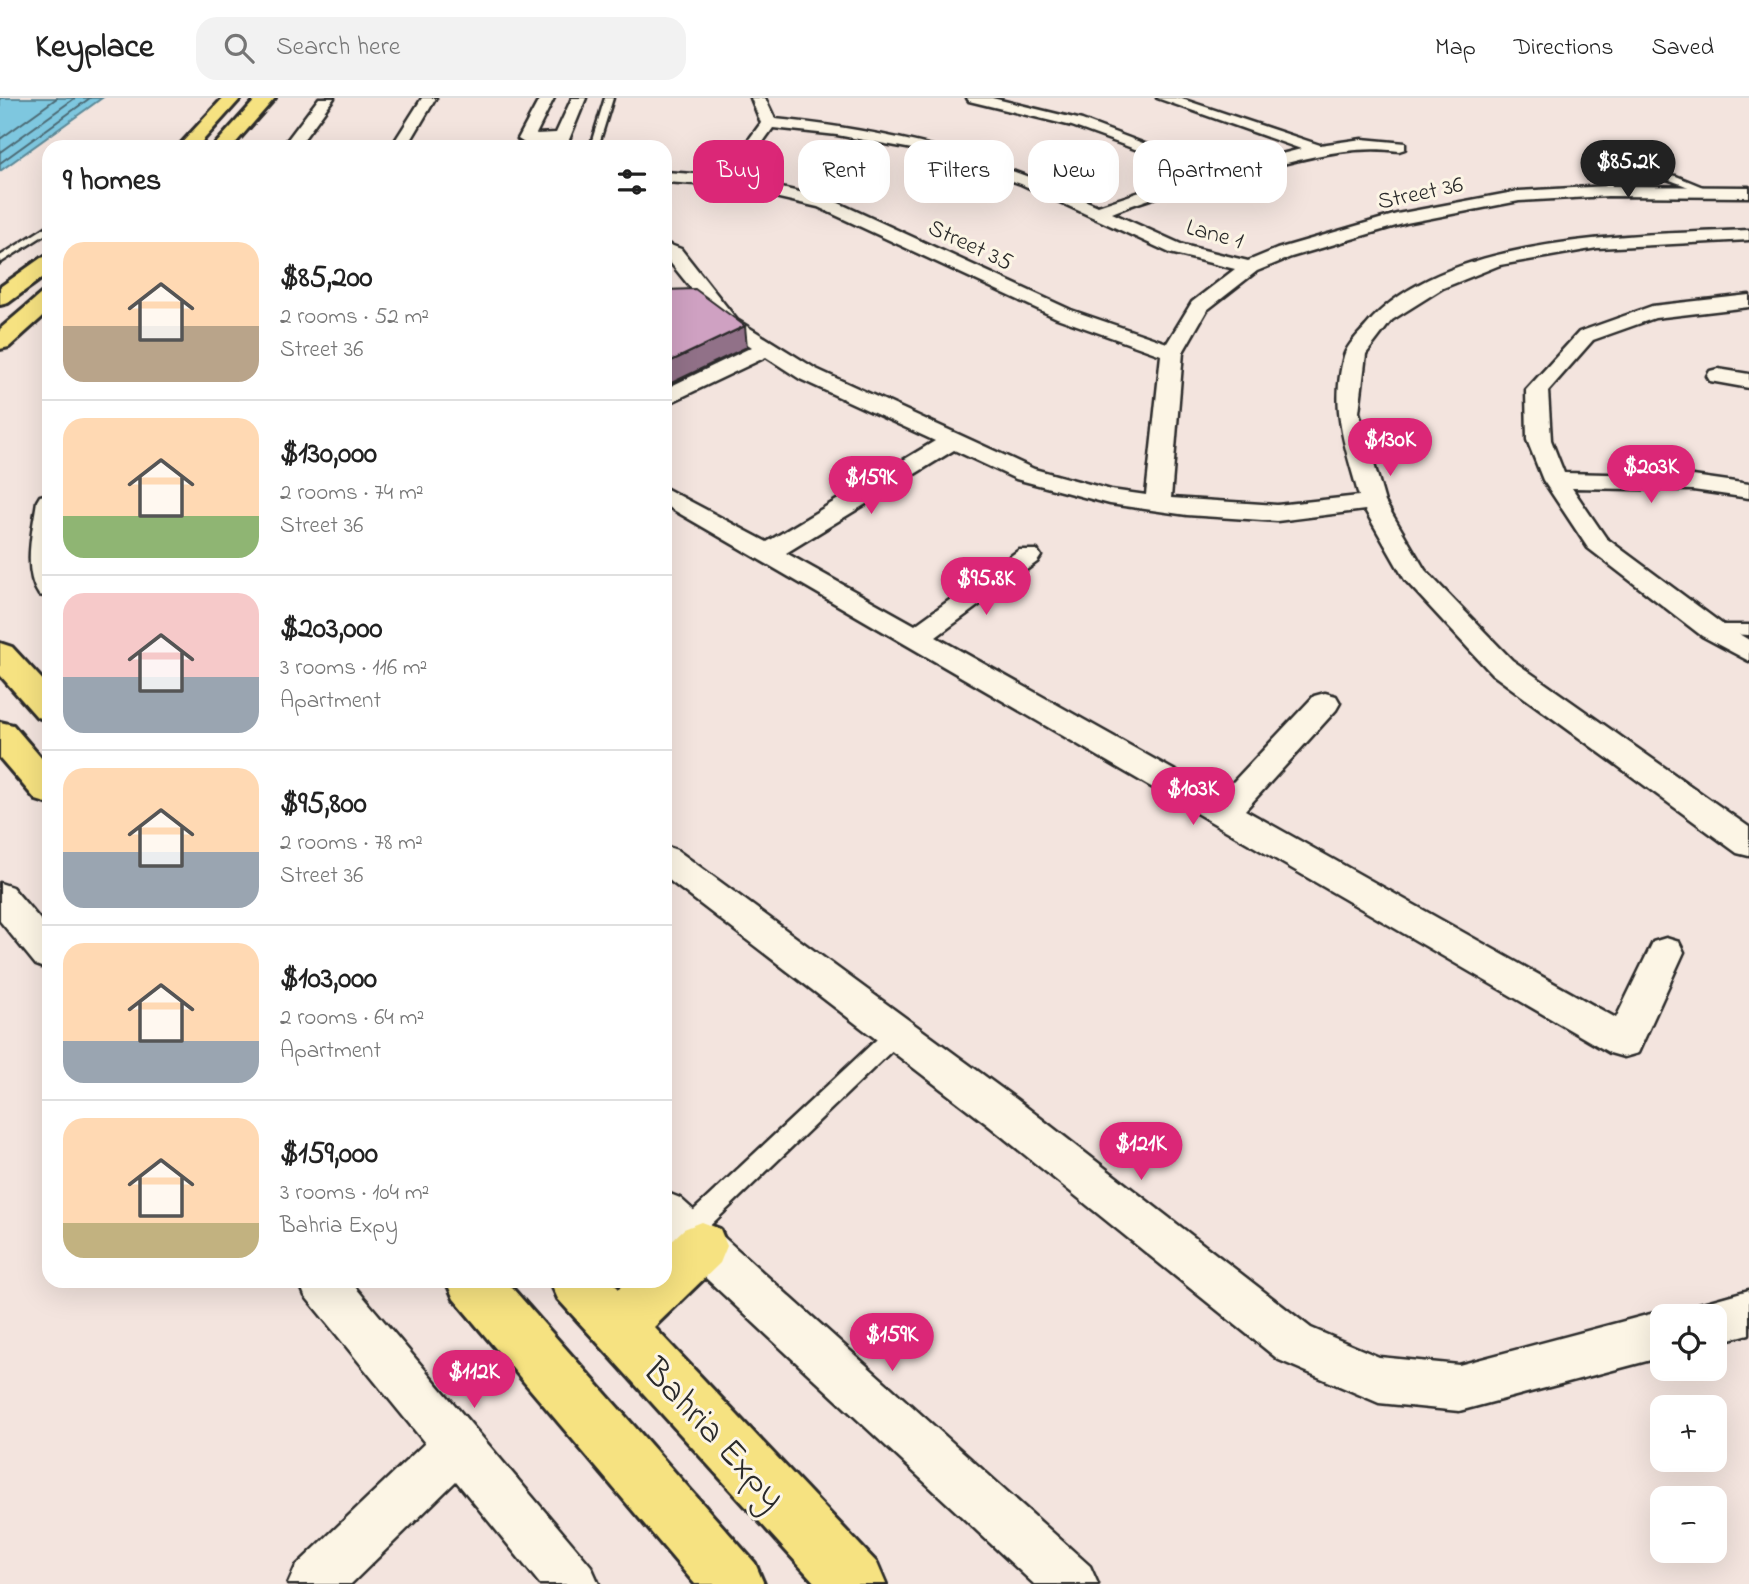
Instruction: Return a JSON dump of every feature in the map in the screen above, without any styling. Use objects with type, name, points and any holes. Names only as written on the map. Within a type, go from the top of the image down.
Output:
[{"type":"main road","points":[[193,140],[232,98]]},
{"type":"main road","points":[[228,140],[266,98]]},
{"type":"main road","points":[[0,298],[42,268]]},
{"type":"main road","points":[[0,342],[42,305]]},
{"type":"main road","points":[[0,654],[42,701]]},
{"type":"main road","points":[[0,734],[42,782]]},
{"type":"main road","points":[[672,1262],[684,1230]]},
{"type":"main road","points":[[478,1288],[734,1584]]},
{"type":"main road","name":"Bahria Expy","points":[[585,1288],[856,1584]]},
{"type":"main road","points":[[618,1325],[658,1288]]},
{"type":"street","points":[[295,140],[327,98]]},
{"type":"street","points":[[404,140],[429,98]]},
{"type":"street","points":[[537,140],[526,139],[547,98]]},
{"type":"street","points":[[561,140],[579,98]]},
{"type":"street","points":[[757,140],[769,123],[758,98]]},
{"type":"street","points":[[974,98],[1077,123],[1133,143]]},
{"type":"street","points":[[1164,98],[1320,150]]},
{"type":"street","name":"Lane 1","points":[[769,123],[837,130],[926,147],[1027,180],[1177,249],[1250,267]]},
{"type":"street","points":[[1098,212],[1135,197],[1320,150],[1378,142],[1399,146]]},
{"type":"street","name":"Street 35","points":[[672,177],[693,179]]},
{"type":"street","name":"Street 36","points":[[1158,503],[1172,352],[1199,306],[1250,267],[1284,253],[1404,218],[1518,196],[1585,192],[1607,199],[1749,192]]},
{"type":"street","name":"Street 35","points":[[784,194],[824,203],[1064,314],[1172,352]]},
{"type":"street","points":[[1626,223],[1647,239]]},
{"type":"street","points":[[1749,235],[1597,242],[1495,260],[1436,284],[1385,316],[1355,353],[1348,412],[1373,502],[1414,574],[1502,667],[1749,844]]},
{"type":"street","points":[[672,252],[730,324],[808,374],[1025,474],[1110,496],[1187,508],[1277,513],[1373,502]]},
{"type":"street","points":[[1749,301],[1652,312],[1586,337],[1537,390],[1539,440],[1555,480],[1597,543],[1712,630],[1749,652]]},
{"type":"street","points":[[672,395],[767,348]]},
{"type":"street","points":[[1718,376],[1749,381]]},
{"type":"street","points":[[767,553],[952,440]]},
{"type":"street","points":[[1555,480],[1693,483],[1749,491]]},
{"type":"street","points":[[672,499],[1624,1041],[1666,952]]},
{"type":"street","points":[[916,638],[1028,556]]},
{"type":"street","points":[[1223,813],[1325,702]]},
{"type":"street","points":[[672,864],[1002,1112],[1295,1344],[1379,1380],[1459,1388],[1650,1337]]},
{"type":"street","points":[[0,896],[42,947]]},
{"type":"street","points":[[684,1230],[1072,1584]]},
{"type":"street","points":[[327,1288],[573,1584]]},
{"type":"street","points":[[1727,1317],[1749,1312]]},
{"type":"street","points":[[314,1584],[458,1446]]},
{"type":"lane","points":[[596,140],[609,98]]},
{"type":"lane","points":[[0,260],[42,233]]},
{"type":"lane","points":[[1712,630],[1749,630]]},
{"type":"lane","points":[[684,1230],[897,1033]]},
{"type":"water","points":[[0,98],[102,98],[42,140],[0,171]]},
{"type":"building","points":[[695,289],[745,326],[672,361],[672,290]]}]
